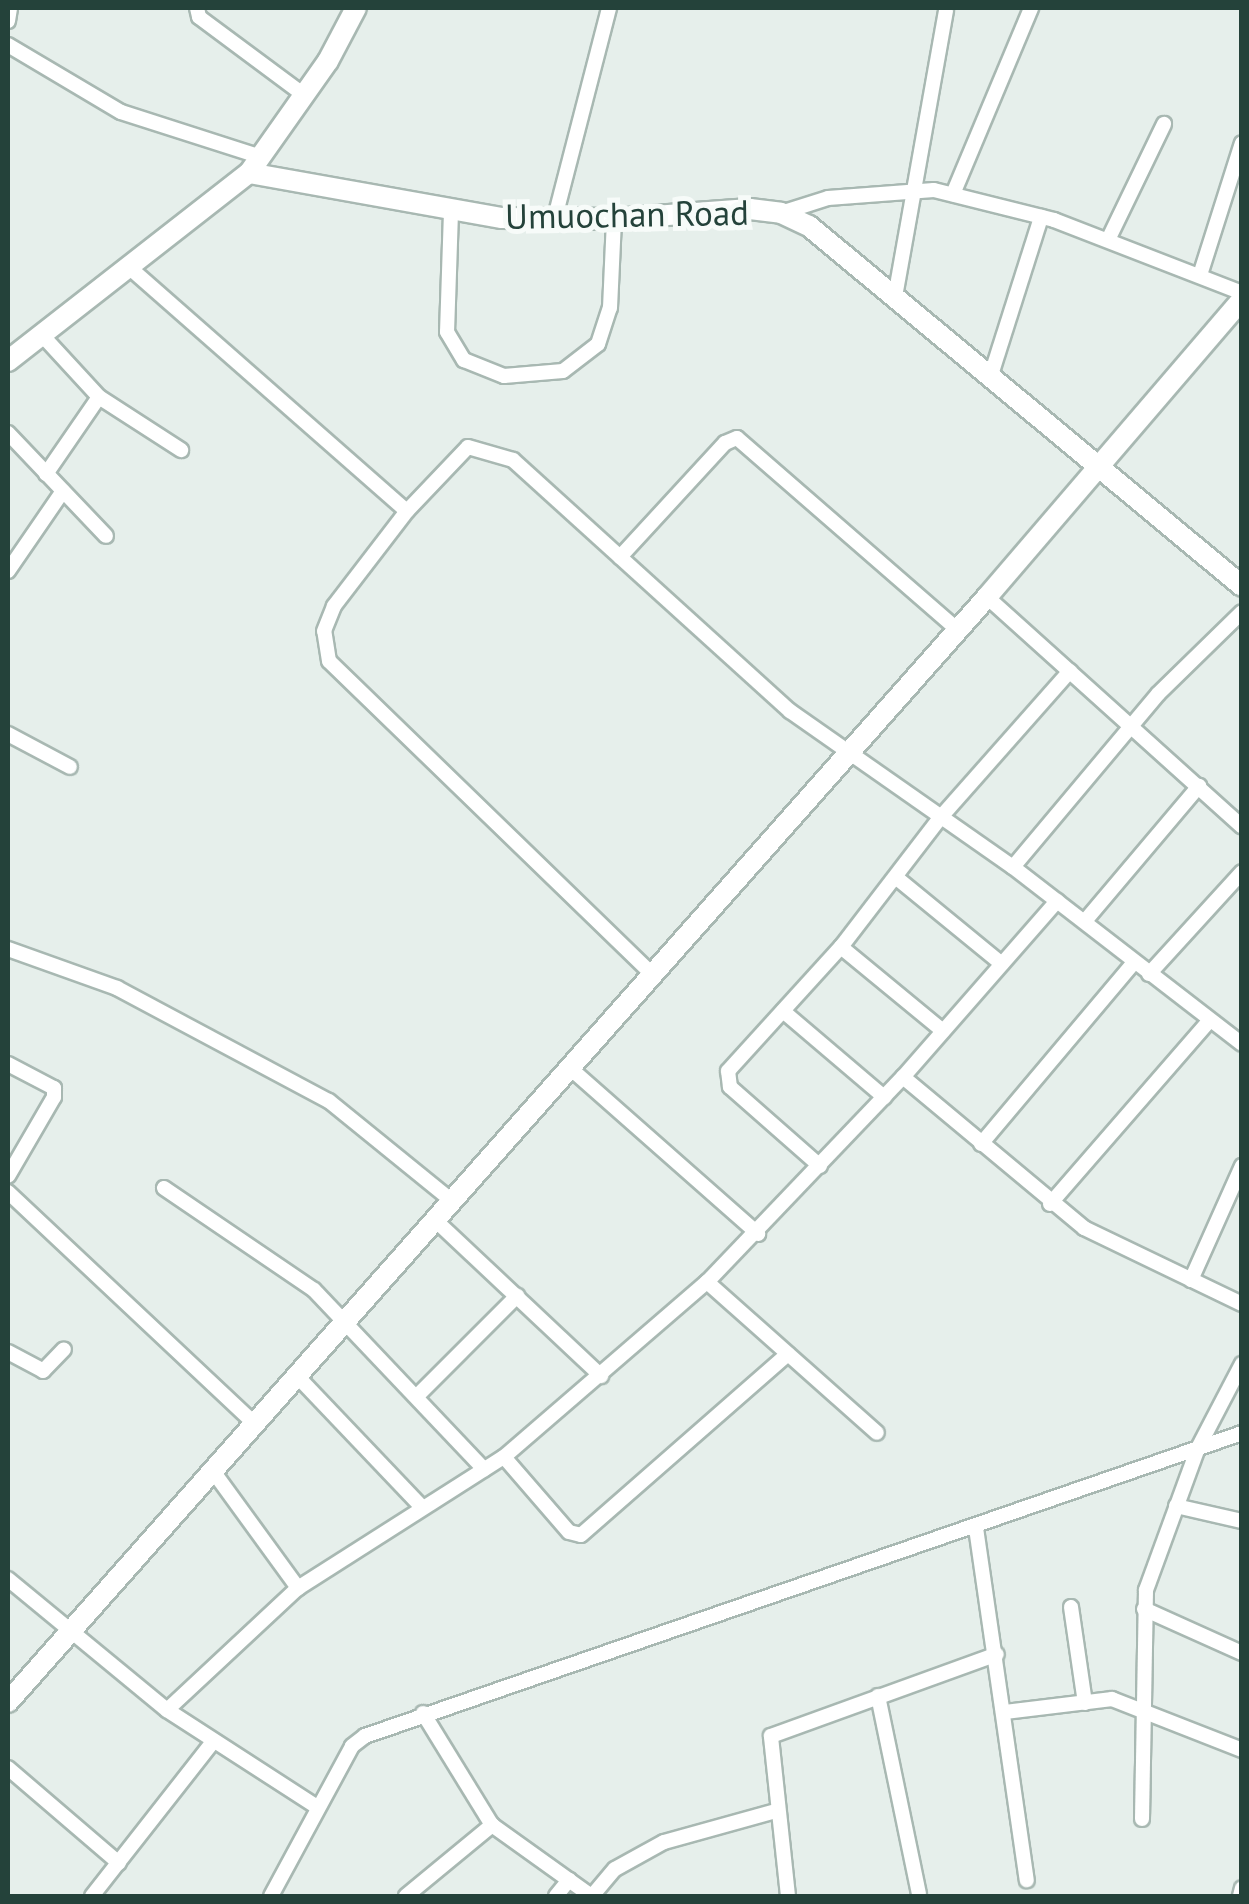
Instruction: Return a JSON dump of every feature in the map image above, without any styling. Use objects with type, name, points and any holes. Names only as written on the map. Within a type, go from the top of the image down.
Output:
[{"type":"main road","points":[[8,362],[255,165],[304,95],[356,8]]},
{"type":"main road","name":"Umuochan Road","points":[[255,165],[451,212],[554,220],[750,209],[782,214],[809,226],[1242,586]]},
{"type":"main road","points":[[8,1702],[987,597],[1242,297]]},
{"type":"street","points":[[8,21],[10,8]]},
{"type":"street","points":[[197,8],[199,16],[304,95]]},
{"type":"street","points":[[554,220],[609,8]]},
{"type":"street","points":[[954,194],[1031,8]]},
{"type":"street","points":[[895,296],[946,12]]},
{"type":"street","points":[[8,45],[121,112],[255,165]]},
{"type":"street","points":[[1108,240],[1164,124]]},
{"type":"street","points":[[1200,272],[1242,143]]},
{"type":"street","points":[[782,214],[828,198],[914,190],[954,194],[1041,217],[1200,272],[1242,297]]},
{"type":"street","points":[[451,212],[447,332],[464,360],[504,376],[563,371],[598,344],[610,308],[614,219]]},
{"type":"street","points":[[991,376],[1041,217]]},
{"type":"street","points":[[130,268],[406,511]]},
{"type":"street","points":[[42,335],[99,398],[181,450]]},
{"type":"street","points":[[46,474],[99,398]]},
{"type":"street","points":[[8,434],[106,536]]},
{"type":"street","points":[[620,556],[725,443],[737,438],[958,630]]},
{"type":"street","points":[[653,975],[329,662],[324,632],[334,606],[406,511],[455,455],[479,446],[513,460],[847,756],[1013,867],[1208,1022],[1242,1044]]},
{"type":"street","points":[[8,571],[64,491]]},
{"type":"street","points":[[987,597],[1242,827]]},
{"type":"street","points":[[1013,867],[1131,725],[1242,612]]},
{"type":"street","points":[[820,1166],[727,1080],[734,1062],[841,947],[898,879],[940,818],[1070,671]]},
{"type":"street","points":[[8,734],[70,767]]},
{"type":"street","points":[[1084,921],[1199,786]]},
{"type":"street","points":[[1149,974],[1242,872]]},
{"type":"street","points":[[898,879],[1002,964]]},
{"type":"street","points":[[167,1710],[298,1588],[504,1457],[706,1282],[758,1234],[903,1078],[1057,901]]},
{"type":"street","points":[[841,947],[943,1031]]},
{"type":"street","points":[[8,948],[117,988],[312,1092],[452,1201]]},
{"type":"street","points":[[980,1144],[1134,962]]},
{"type":"street","points":[[783,1011],[884,1097]]},
{"type":"street","points":[[1050,1204],[1208,1022]]},
{"type":"street","points":[[8,1064],[54,1088],[54,1096],[8,1176]]},
{"type":"street","points":[[570,1068],[758,1234]]},
{"type":"street","points":[[903,1078],[1050,1204],[1112,1244],[1242,1304]]},
{"type":"street","points":[[1191,1280],[1242,1166]]},
{"type":"street","points":[[164,1188],[295,1274],[419,1394],[484,1468]]},
{"type":"street","points":[[8,1192],[255,1424]]},
{"type":"street","points":[[435,1220],[601,1376]]},
{"type":"street","points":[[706,1282],[878,1433]]},
{"type":"street","points":[[419,1394],[517,1296]]},
{"type":"street","points":[[8,1352],[43,1371],[64,1350]]},
{"type":"street","points":[[504,1457],[569,1532],[580,1535],[788,1354]]},
{"type":"street","points":[[1142,1820],[1140,1709],[1144,1609],[1150,1569],[1198,1448],[1242,1364]]},
{"type":"street","points":[[297,1376],[422,1506]]},
{"type":"street","points":[[271,1896],[352,1746],[423,1712],[976,1528],[1242,1433]]},
{"type":"street","points":[[213,1471],[298,1588]]},
{"type":"street","points":[[1176,1506],[1242,1521]]},
{"type":"street","points":[[976,1528],[1027,1880]]},
{"type":"street","points":[[8,1579],[167,1710],[212,1743],[317,1807]]},
{"type":"street","points":[[1072,1607],[1085,1703]]},
{"type":"street","points":[[1144,1609],[1242,1653]]},
{"type":"street","points":[[788,1896],[771,1736],[997,1654]]},
{"type":"street","points":[[878,1696],[919,1894]]},
{"type":"street","points":[[1005,1712],[1112,1699],[1242,1750]]},
{"type":"street","points":[[423,1712],[492,1825],[592,1896],[615,1869],[664,1842],[776,1811]]},
{"type":"street","points":[[92,1896],[212,1743]]},
{"type":"street","points":[[8,1768],[118,1863]]},
{"type":"street","points":[[406,1896],[492,1825]]},
{"type":"street","points":[[556,1896],[568,1880]]},
{"type":"street","points":[[1240,1896],[1242,1888]]}]
